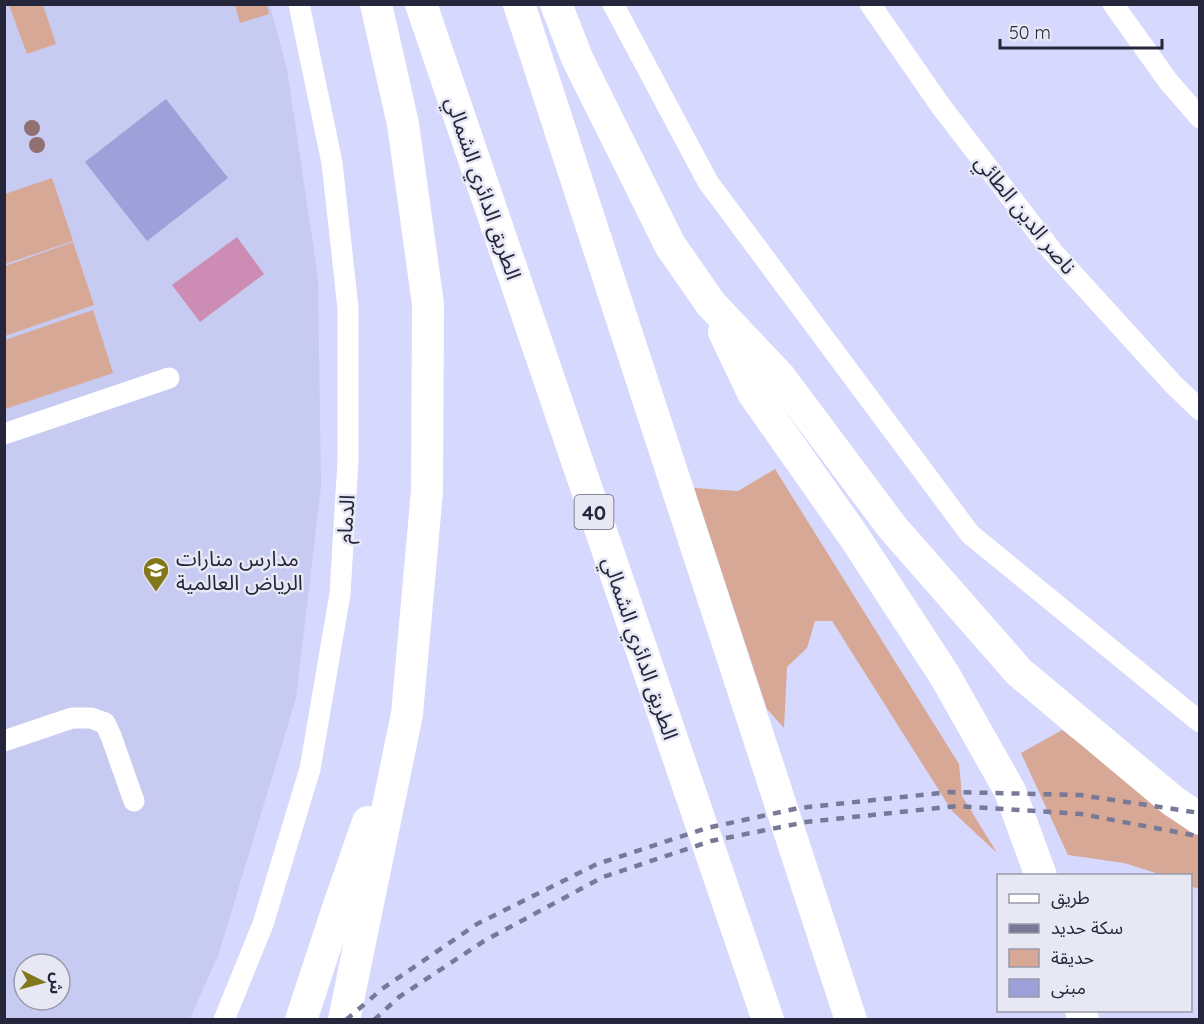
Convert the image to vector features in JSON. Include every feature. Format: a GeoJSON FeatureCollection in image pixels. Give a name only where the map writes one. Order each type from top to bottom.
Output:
{"type":"FeatureCollection","features":[{"type":"Feature","properties":{"kind":"highway"},"geometry":{"type":"LineString","coordinates":[[344,1020],[407,714],[427,491],[428,304],[403,124],[376,4]]}},
{"type":"Feature","properties":{"kind":"highway","name":"الطريق الدائري الشمالي"},"geometry":{"type":"LineString","coordinates":[[421,4],[768,1020]]}},
{"type":"Feature","properties":{"kind":"highway"},"geometry":{"type":"LineString","coordinates":[[519,4],[851,1020]]}},
{"type":"Feature","properties":{"kind":"highway"},"geometry":{"type":"LineString","coordinates":[[556,4],[577,58],[670,244],[711,304],[780,377],[892,527],[1019,672],[1173,801],[1200,819]]}},
{"type":"Feature","properties":{"kind":"highway"},"geometry":{"type":"LineString","coordinates":[[711,304],[753,393],[855,538],[945,676],[1010,791],[1040,874]]}},
{"type":"Feature","properties":{"kind":"highway"},"geometry":{"type":"LineString","coordinates":[[300,1020],[407,714]]}},
{"type":"Feature","properties":{"kind":"street","name":"الدمام"},"geometry":{"type":"LineString","coordinates":[[224,1020],[264,924],[310,769],[339,594],[348,461],[348,308],[332,163],[299,4]]}},
{"type":"Feature","properties":{"kind":"street"},"geometry":{"type":"LineString","coordinates":[[613,4],[708,182],[970,534],[1200,722]]}},
{"type":"Feature","properties":{"kind":"street","name":"ناصر الدين الطائي"},"geometry":{"type":"LineString","coordinates":[[870,4],[940,105],[1052,251],[1173,384],[1200,410]]}},
{"type":"Feature","properties":{"kind":"street"},"geometry":{"type":"LineString","coordinates":[[1113,4],[1168,81],[1200,118]]}},
{"type":"Feature","properties":{"kind":"street"},"geometry":{"type":"LineString","coordinates":[[4,434],[169,378]]}},
{"type":"Feature","properties":{"kind":"street"},"geometry":{"type":"LineString","coordinates":[[4,741],[72,718],[91,718],[105,723],[134,801]]}},
{"type":"Feature","properties":{"kind":"shaded area","name":"مدارس منارات الرياض العالمية"},"geometry":{"type":"Polygon","coordinates":[[[5,5],[270,5],[287,69],[318,278],[321,487],[296,698],[219,953],[190,1019],[5,1020],[5,5]]]}},
{"type":"Feature","properties":{"kind":"shaded area"},"geometry":{"type":"Polygon","coordinates":[[[237,237],[264,274],[200,322],[172,285],[237,237]]]}},
{"type":"Feature","properties":{"kind":"green space"},"geometry":{"type":"Polygon","coordinates":[[[9,5],[43,5],[56,44],[27,54],[9,5]]]}},
{"type":"Feature","properties":{"kind":"green space"},"geometry":{"type":"Polygon","coordinates":[[[235,5],[267,5],[269,14],[240,23],[235,5]]]}},
{"type":"Feature","properties":{"kind":"green space"},"geometry":{"type":"Polygon","coordinates":[[[52,178],[73,241],[5,264],[5,194],[52,178]]]}},
{"type":"Feature","properties":{"kind":"green space"},"geometry":{"type":"Polygon","coordinates":[[[73,242],[94,305],[5,336],[5,266],[73,242]]]}},
{"type":"Feature","properties":{"kind":"green space"},"geometry":{"type":"Polygon","coordinates":[[[93,310],[113,373],[5,409],[5,340],[93,310]]]}},
{"type":"Feature","properties":{"kind":"green space"},"geometry":{"type":"Polygon","coordinates":[[[775,469],[959,764],[962,796],[997,853],[952,811],[832,621],[815,621],[807,648],[787,667],[784,728],[767,709],[694,488],[738,491],[775,469]]]}},
{"type":"Feature","properties":{"kind":"green space"},"geometry":{"type":"Polygon","coordinates":[[[1062,730],[1199,836],[1199,889],[1192,886],[1192,874],[1159,874],[1124,863],[1068,855],[1021,753],[1062,730]]]}},
{"type":"Feature","properties":{"kind":"building"},"geometry":{"type":"Polygon","coordinates":[[[166,99],[228,178],[147,241],[85,162],[166,99]]]}},
{"type":"Feature","properties":{"kind":"railway"},"geometry":{"type":"LineString","coordinates":[[346,1020],[382,989],[477,924],[597,864],[707,828],[799,808],[950,792],[1080,795],[1200,813]]}},
{"type":"Feature","properties":{"kind":"railway"},"geometry":{"type":"LineString","coordinates":[[374,1020],[399,997],[484,941],[603,877],[711,841],[806,822],[957,806],[1081,814],[1200,837]]}},
{"type":"Feature","properties":{"kind":"place","name":"مدارس منارات الرياض العالمية"},"geometry":{"type":"Point","coordinates":[156,593]}}]}
